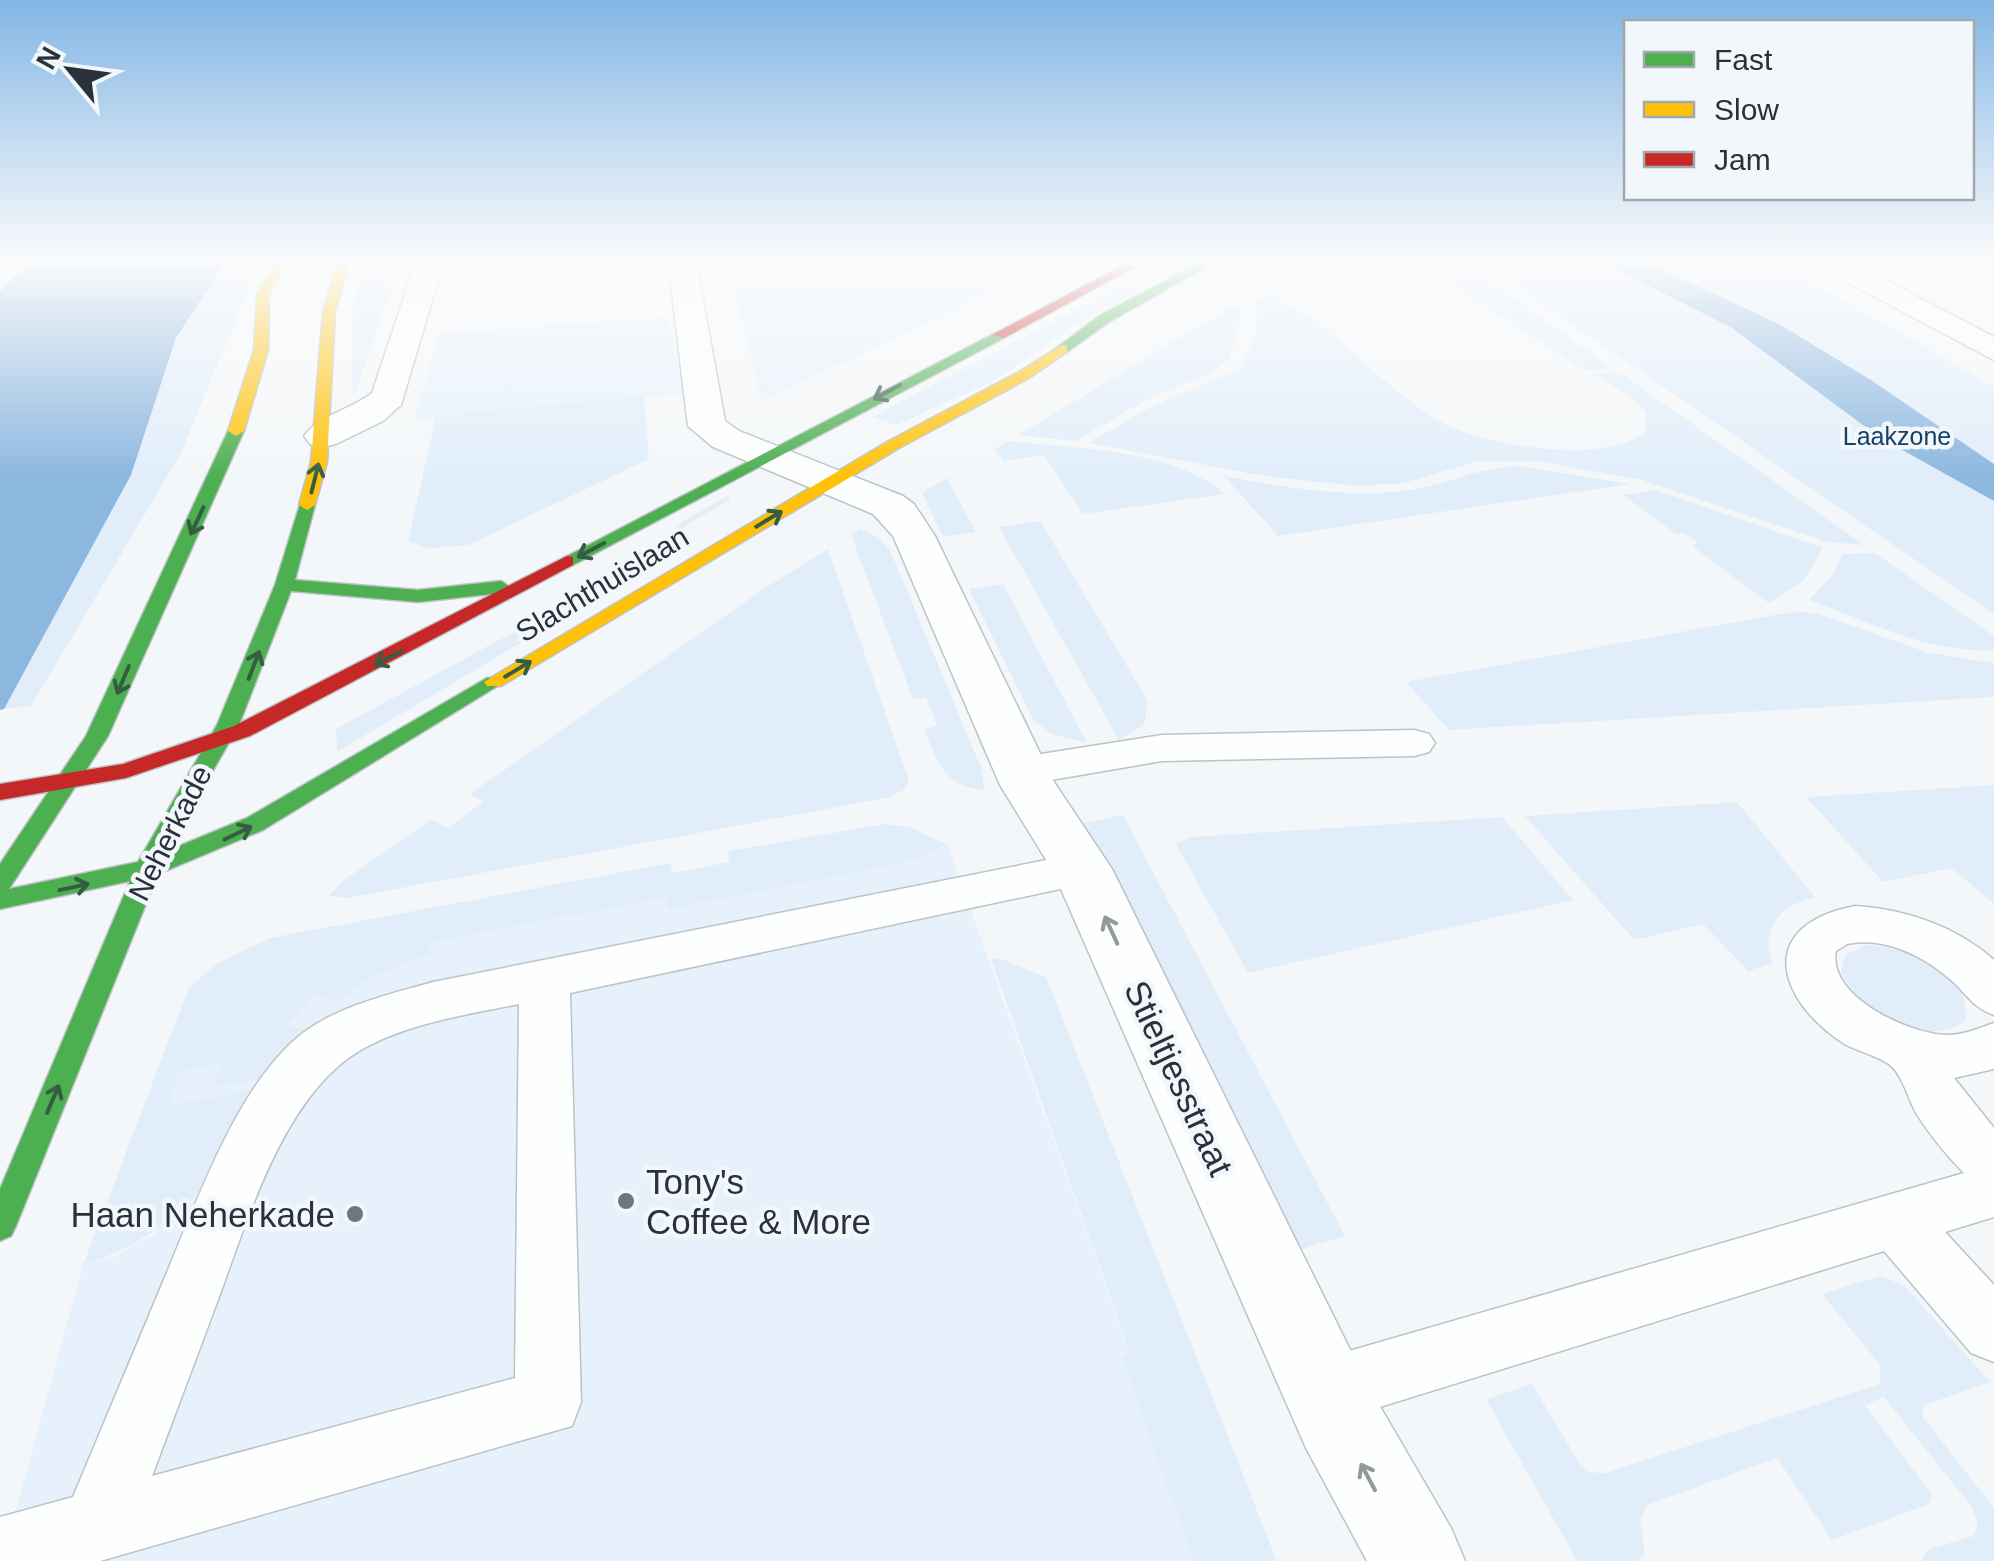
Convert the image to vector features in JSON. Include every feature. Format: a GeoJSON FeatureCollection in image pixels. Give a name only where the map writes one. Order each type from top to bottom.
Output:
{"type":"FeatureCollection","features":[{"type":"Feature","properties":{"kind":"main road"},"geometry":{"type":"LineString","coordinates":[[0,884],[108,714],[230,449],[260,350],[261,334]]}},
{"type":"Feature","properties":{"kind":"main road","name":"Neherkade"},"geometry":{"type":"LineString","coordinates":[[0,1226],[147,869],[242,696],[284,585],[312,491],[323,436],[327,334]]}},
{"type":"Feature","properties":{"kind":"main road","name":"Slachthuislaan"},"geometry":{"type":"LineString","coordinates":[[0,792],[146,766],[218,741],[301,703],[1002,334]]}},
{"type":"Feature","properties":{"kind":"main road","name":"Slachthuislaan"},"geometry":{"type":"LineString","coordinates":[[0,900],[147,869],[212,844],[278,812],[832,481],[1024,375],[1082,334]]}},
{"type":"Feature","properties":{"kind":"main road"},"geometry":{"type":"LineString","coordinates":[[284,585],[418,596],[528,584]]}},
{"type":"Feature","properties":{"kind":"street"},"geometry":{"type":"LineString","coordinates":[[323,436],[386,401],[407,334]]}},
{"type":"Feature","properties":{"kind":"street","name":"Stieltjesstraat"},"geometry":{"type":"LineString","coordinates":[[692,334],[704,421],[718,436],[888,504],[908,526],[1022,771],[1082,868],[1325,1391],[1380,1498],[1418,1561]]}},
{"type":"Feature","properties":{"kind":"lane"},"geometry":{"type":"LineString","coordinates":[[1022,771],[1162,748],[1414,743]]}},
{"type":"Feature","properties":{"kind":"lane"},"geometry":{"type":"LineString","coordinates":[[97,1526],[237,1174],[295,1074],[324,1047],[381,1017],[544,979],[1082,868]]}},
{"type":"Feature","properties":{"kind":"lane"},"geometry":{"type":"LineString","coordinates":[[1994,996],[1965,964],[1933,944],[1897,930],[1861,924],[1833,929],[1815,942],[1810,962],[1818,987],[1840,1013],[1874,1036],[1913,1052],[1951,1058],[1983,1054],[1994,1044]]}},
{"type":"Feature","properties":{"kind":"lane"},"geometry":{"type":"LineString","coordinates":[[0,1553],[548,1402],[544,979]]}},
{"type":"Feature","properties":{"kind":"lane"},"geometry":{"type":"LineString","coordinates":[[1913,1052],[1930,1094],[1946,1118],[1994,1166]]}},
{"type":"Feature","properties":{"kind":"lane"},"geometry":{"type":"LineString","coordinates":[[1325,1391],[1994,1192]]}},
{"type":"Feature","properties":{"kind":"lane"},"geometry":{"type":"LineString","coordinates":[[1895,1220],[1994,1331]]}},
{"type":"Feature","properties":{"kind":"shaded area"},"geometry":{"type":"Polygon","coordinates":[[[439,334],[672,334],[685,393],[414,421],[439,334]]]}},
{"type":"Feature","properties":{"kind":"shaded area"},"geometry":{"type":"Polygon","coordinates":[[[745,334],[903,334],[762,401],[745,334]]]}},
{"type":"Feature","properties":{"kind":"shaded area"},"geometry":{"type":"Polygon","coordinates":[[[947,844],[1130,1353],[1122,1357],[1193,1561],[2,1561],[83,1265],[115,1256],[156,1233],[270,1086],[169,1105],[179,1070],[221,1062],[215,1087],[308,1032],[285,1026],[314,994],[338,1000],[373,976],[429,955],[431,942],[668,896],[669,909],[886,867],[919,858],[947,844]]]}},
{"type":"Feature","properties":{"kind":"green space"},"geometry":{"type":"Polygon","coordinates":[[[179,334],[230,334],[180,455],[31,706],[4,709],[131,475],[179,334]]]}},
{"type":"Feature","properties":{"kind":"green space"},"geometry":{"type":"Polygon","coordinates":[[[353,334],[376,334],[356,391],[352,393],[353,334]]]}},
{"type":"Feature","properties":{"kind":"green space"},"geometry":{"type":"Polygon","coordinates":[[[1030,334],[1062,334],[997,379],[896,425],[872,417],[1030,334]]]}},
{"type":"Feature","properties":{"kind":"green space"},"geometry":{"type":"Polygon","coordinates":[[[1187,334],[1236,334],[1230,359],[1213,372],[1142,402],[1076,441],[1018,435],[1187,334]]]}},
{"type":"Feature","properties":{"kind":"green space"},"geometry":{"type":"Polygon","coordinates":[[[1255,334],[1330,334],[1420,408],[1456,429],[1512,444],[1575,450],[1628,442],[1645,431],[1646,412],[1629,395],[1592,374],[1619,372],[1864,545],[1828,542],[1642,480],[1537,461],[1479,461],[1404,483],[1358,486],[1264,476],[1089,443],[1147,409],[1241,368],[1255,334]]]}},
{"type":"Feature","properties":{"kind":"green space"},"geometry":{"type":"Polygon","coordinates":[[[1528,334],[1564,334],[1612,368],[1585,370],[1528,334]]]}},
{"type":"Feature","properties":{"kind":"green space","name":"Laakzone"},"geometry":{"type":"Polygon","coordinates":[[[1586,334],[1901,334],[1994,387],[1994,614],[1586,334]]]}},
{"type":"Feature","properties":{"kind":"green space"},"geometry":{"type":"Polygon","coordinates":[[[644,396],[649,459],[468,545],[429,548],[408,542],[436,416],[644,396]]]}},
{"type":"Feature","properties":{"kind":"green space"},"geometry":{"type":"Polygon","coordinates":[[[1007,441],[1151,459],[1204,479],[1225,494],[1083,514],[1044,455],[1003,461],[995,449],[1007,441]]]}},
{"type":"Feature","properties":{"kind":"green space"},"geometry":{"type":"Polygon","coordinates":[[[1517,466],[1630,484],[1278,536],[1224,476],[1313,490],[1381,493],[1418,489],[1517,466]]]}},
{"type":"Feature","properties":{"kind":"green space"},"geometry":{"type":"Polygon","coordinates":[[[947,478],[976,532],[943,537],[922,493],[947,478]]]}},
{"type":"Feature","properties":{"kind":"green space"},"geometry":{"type":"Polygon","coordinates":[[[1656,490],[1823,548],[1803,581],[1769,603],[1692,546],[1698,543],[1684,533],[1676,534],[1623,495],[1656,490]]]}},
{"type":"Feature","properties":{"kind":"green space"},"geometry":{"type":"Polygon","coordinates":[[[727,496],[731,499],[688,524],[632,577],[337,752],[336,729],[633,567],[681,523],[727,496]]]}},
{"type":"Feature","properties":{"kind":"green space"},"geometry":{"type":"Polygon","coordinates":[[[1040,521],[1148,701],[1144,725],[1119,740],[999,527],[1040,521]]]}},
{"type":"Feature","properties":{"kind":"green space"},"geometry":{"type":"Polygon","coordinates":[[[860,529],[878,537],[890,550],[982,770],[984,790],[951,778],[933,752],[924,729],[937,726],[926,697],[913,699],[851,535],[860,529]]]}},
{"type":"Feature","properties":{"kind":"green space"},"geometry":{"type":"Polygon","coordinates":[[[828,549],[909,781],[904,790],[886,798],[347,898],[329,896],[344,880],[432,819],[448,828],[483,802],[470,794],[765,588],[828,549]]]}},
{"type":"Feature","properties":{"kind":"green space"},"geometry":{"type":"Polygon","coordinates":[[[1875,553],[1994,636],[1994,650],[1946,647],[1923,641],[1809,600],[1834,574],[1842,554],[1875,553]]]}},
{"type":"Feature","properties":{"kind":"green space"},"geometry":{"type":"Polygon","coordinates":[[[1003,584],[1087,743],[1051,734],[1033,720],[969,589],[1003,584]]]}},
{"type":"Feature","properties":{"kind":"green space"},"geometry":{"type":"Polygon","coordinates":[[[1797,611],[1819,614],[1926,652],[1994,663],[1994,697],[1449,730],[1406,682],[1797,611]]]}},
{"type":"Feature","properties":{"kind":"green space"},"geometry":{"type":"Polygon","coordinates":[[[1994,785],[1994,904],[1952,868],[1883,882],[1806,797],[1994,785]]]}},
{"type":"Feature","properties":{"kind":"green space"},"geometry":{"type":"Polygon","coordinates":[[[1737,802],[1815,897],[1783,912],[1771,928],[1772,964],[1748,971],[1703,924],[1634,940],[1525,816],[1737,802]]]}},
{"type":"Feature","properties":{"kind":"green space"},"geometry":{"type":"Polygon","coordinates":[[[1123,815],[1345,1236],[1291,1252],[1083,823],[1123,815]]]}},
{"type":"Feature","properties":{"kind":"green space"},"geometry":{"type":"Polygon","coordinates":[[[1502,817],[1573,900],[1248,973],[1176,844],[1191,837],[1502,817]]]}},
{"type":"Feature","properties":{"kind":"green space"},"geometry":{"type":"Polygon","coordinates":[[[885,824],[909,827],[947,844],[919,858],[886,867],[668,909],[667,897],[432,942],[429,955],[373,976],[338,1001],[314,995],[286,1025],[309,1032],[279,1075],[214,1087],[221,1063],[179,1071],[169,1105],[272,1086],[215,1171],[173,1216],[119,1251],[83,1265],[189,987],[217,964],[270,938],[670,863],[672,873],[729,862],[728,851],[885,824]]]}},
{"type":"Feature","properties":{"kind":"green space"},"geometry":{"type":"Polygon","coordinates":[[[1865,945],[1900,951],[1935,964],[1959,988],[1965,1003],[1965,1022],[1928,1032],[1911,1030],[1878,1015],[1851,989],[1841,973],[1845,955],[1865,945]]]}},
{"type":"Feature","properties":{"kind":"green space"},"geometry":{"type":"Polygon","coordinates":[[[999,958],[1046,977],[1277,1561],[1193,1561],[1122,1357],[1130,1352],[991,959],[999,958]]]}},
{"type":"Feature","properties":{"kind":"green space"},"geometry":{"type":"Polygon","coordinates":[[[1880,1276],[1904,1285],[1990,1382],[1925,1405],[1922,1416],[1994,1508],[1994,1561],[1922,1561],[1927,1550],[1973,1536],[1978,1526],[1972,1507],[1884,1397],[1865,1405],[1932,1495],[1929,1504],[1832,1540],[1777,1458],[1647,1505],[1640,1520],[1645,1553],[1637,1561],[1577,1561],[1486,1399],[1532,1384],[1580,1464],[1588,1472],[1605,1473],[1880,1384],[1880,1365],[1822,1294],[1880,1276]]]}},
{"type":"Feature","properties":{"kind":"water"},"geometry":{"type":"Polygon","coordinates":[[[0,334],[179,334],[131,475],[4,709],[0,710],[0,334]]]}},
{"type":"Feature","properties":{"kind":"water"},"geometry":{"type":"Polygon","coordinates":[[[1740,334],[1795,334],[1871,380],[1994,464],[1994,501],[1879,437],[1740,334]]]}},
{"type":"Feature","properties":{"kind":"traffic: fast"},"geometry":{"type":"LineString","coordinates":[[1062,349],[1083,334]]}},
{"type":"Feature","properties":{"kind":"traffic: fast"},"geometry":{"type":"LineString","coordinates":[[567,561],[999,335]]}},
{"type":"Feature","properties":{"kind":"traffic: fast"},"geometry":{"type":"LineString","coordinates":[[0,883],[97,736],[236,431]]}},
{"type":"Feature","properties":{"kind":"traffic: fast"},"geometry":{"type":"LineString","coordinates":[[0,1226],[157,846],[228,725],[284,585],[307,505]]}},
{"type":"Feature","properties":{"kind":"traffic: fast"},"geometry":{"type":"LineString","coordinates":[[284,585],[418,596],[501,587]]}},
{"type":"Feature","properties":{"kind":"traffic: fast"},"geometry":{"type":"LineString","coordinates":[[0,900],[147,869],[255,824],[494,682]]}},
{"type":"Feature","properties":{"kind":"traffic: slow"},"geometry":{"type":"LineString","coordinates":[[236,431],[261,350],[262,334]]}},
{"type":"Feature","properties":{"kind":"traffic: slow"},"geometry":{"type":"LineString","coordinates":[[307,505],[319,462],[328,334]]}},
{"type":"Feature","properties":{"kind":"traffic: slow"},"geometry":{"type":"LineString","coordinates":[[494,682],[893,445],[1024,375],[1062,349]]}},
{"type":"Feature","properties":{"kind":"traffic: jam"},"geometry":{"type":"LineString","coordinates":[[0,792],[126,771],[242,731],[567,561]]}},
{"type":"Feature","properties":{"kind":"place","name":"Tony's Coffee & More"},"geometry":{"type":"Point","coordinates":[626,1201]}},
{"type":"Feature","properties":{"kind":"place","name":"Haan Neherkade"},"geometry":{"type":"Point","coordinates":[355,1214]}}]}
